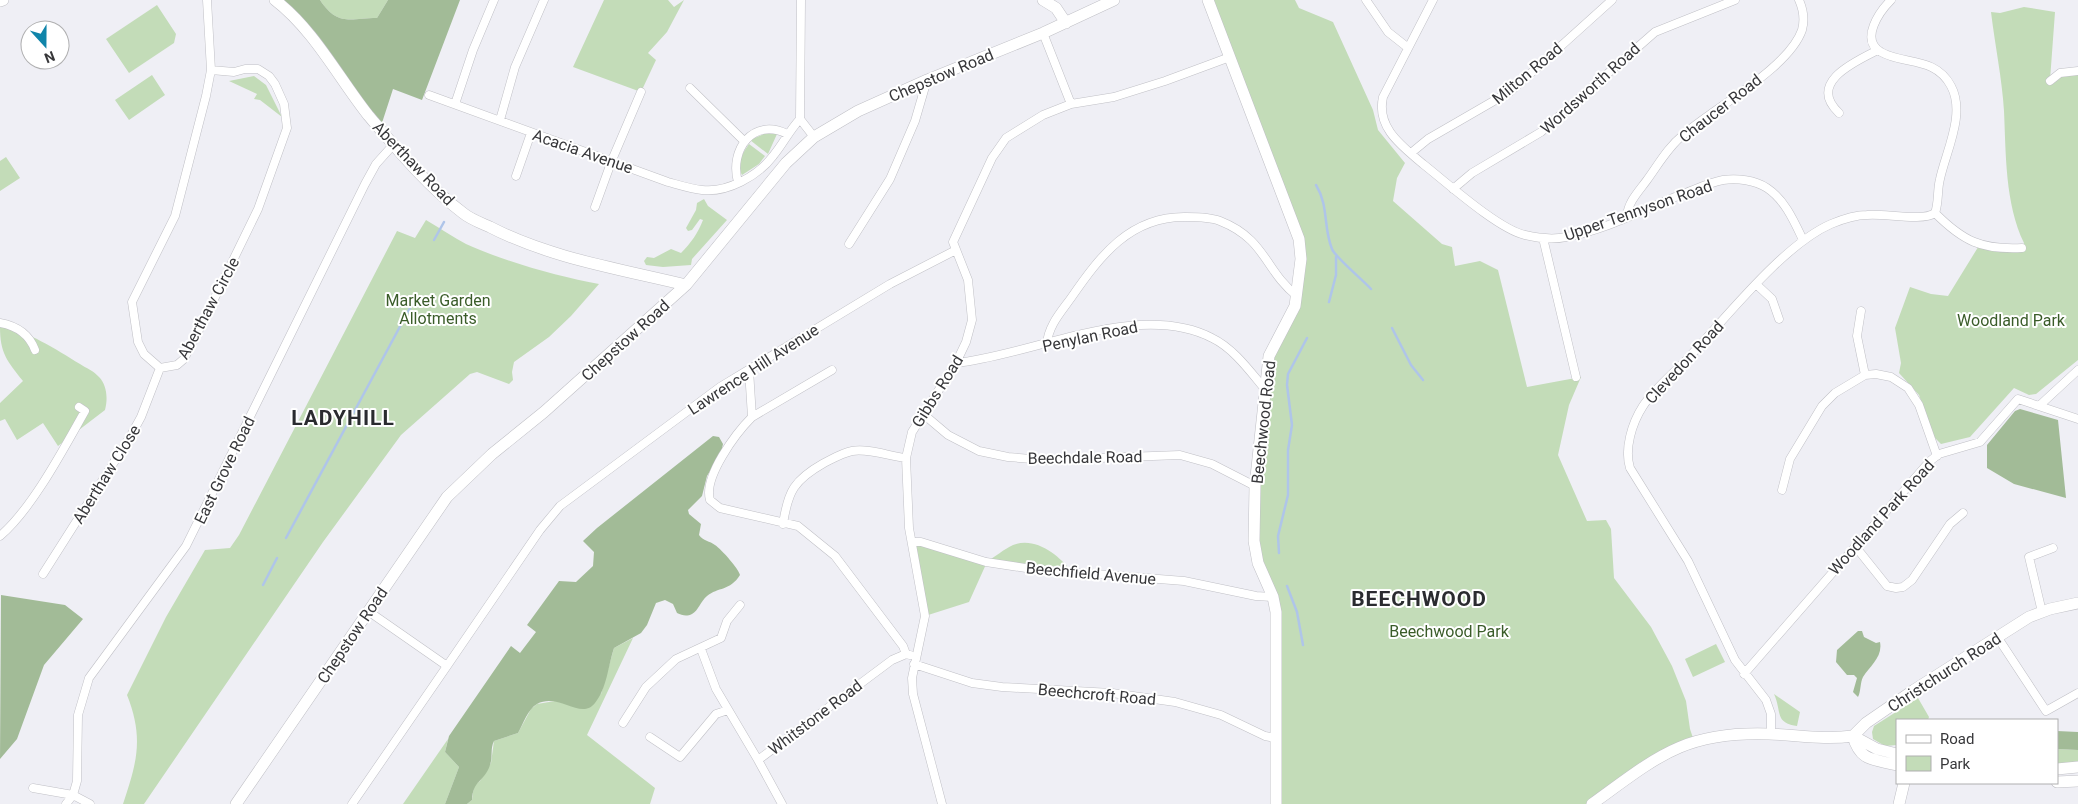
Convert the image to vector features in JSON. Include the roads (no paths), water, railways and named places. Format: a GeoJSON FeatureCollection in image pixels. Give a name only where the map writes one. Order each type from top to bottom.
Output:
{"type":"FeatureCollection","features":[{"type":"Feature","properties":{"kind":"street","name":"Aberthaw Circle"},"geometry":{"type":"LineString","coordinates":[[207,0],[211,70],[175,216],[132,302],[138,342],[144,354],[160,368],[177,365],[184,359],[258,209],[287,128],[284,104],[275,84],[269,76],[258,69],[245,69],[234,72],[211,70]]}},
{"type":"Feature","properties":{"kind":"street","name":"Aberthaw Road"},"geometry":{"type":"LineString","coordinates":[[275,0],[306,32],[356,100],[416,170],[464,214],[509,237],[545,250],[686,285]]}},
{"type":"Feature","properties":{"kind":"street"},"geometry":{"type":"LineString","coordinates":[[455,104],[473,50],[494,0]]}},
{"type":"Feature","properties":{"kind":"street"},"geometry":{"type":"LineString","coordinates":[[500,120],[514,67],[544,0]]}},
{"type":"Feature","properties":{"kind":"street"},"geometry":{"type":"LineString","coordinates":[[801,0],[800,119],[814,137]]}},
{"type":"Feature","properties":{"kind":"street"},"geometry":{"type":"LineString","coordinates":[[1043,0],[1056,8],[1066,23]]}},
{"type":"Feature","properties":{"kind":"street","name":"Chepstow Road"},"geometry":{"type":"LineString","coordinates":[[236,804],[447,497],[492,454],[544,412],[686,285],[786,163],[814,137],[858,111],[927,80],[1043,33],[1114,0]]}},
{"type":"Feature","properties":{"kind":"street","name":"Beechwood Road"},"geometry":{"type":"LineString","coordinates":[[1208,0],[1299,239],[1301,259],[1297,296],[1291,317],[1268,356],[1255,486],[1254,541],[1258,563],[1273,597],[1276,612],[1276,804]]}},
{"type":"Feature","properties":{"kind":"street"},"geometry":{"type":"LineString","coordinates":[[1366,0],[1388,32],[1407,48]]}},
{"type":"Feature","properties":{"kind":"street","name":"Upper Tennyson Road"},"geometry":{"type":"LineString","coordinates":[[1433,0],[1384,96],[1382,108],[1388,131],[1453,189],[1508,229],[1524,235],[1544,238],[1571,236],[1715,182],[1745,180],[1761,185],[1780,199],[1803,240]]}},
{"type":"Feature","properties":{"kind":"street","name":"Milton Road"},"geometry":{"type":"LineString","coordinates":[[1411,153],[1428,139],[1506,94],[1612,0]]}},
{"type":"Feature","properties":{"kind":"street","name":"Wordsworth Road"},"geometry":{"type":"LineString","coordinates":[[1453,189],[1465,178],[1541,132],[1655,32],[1735,0]]}},
{"type":"Feature","properties":{"kind":"street","name":"Chaucer Road"},"geometry":{"type":"LineString","coordinates":[[1627,216],[1633,199],[1678,139],[1762,76],[1791,48],[1799,36],[1803,24],[1803,13],[1799,0]]}},
{"type":"Feature","properties":{"kind":"street"},"geometry":{"type":"LineString","coordinates":[[1891,0],[1878,15],[1873,25],[1872,38],[1878,50],[1921,63],[1936,70],[1948,82],[1954,94],[1956,116],[1940,180],[1935,213],[1954,232],[1966,239],[1996,247],[2022,248]]}},
{"type":"Feature","properties":{"kind":"street"},"geometry":{"type":"LineString","coordinates":[[1043,33],[1071,104]]}},
{"type":"Feature","properties":{"kind":"street"},"geometry":{"type":"LineString","coordinates":[[1839,113],[1829,100],[1830,84],[1844,69],[1878,50]]}},
{"type":"Feature","properties":{"kind":"street"},"geometry":{"type":"LineString","coordinates":[[956,250],[955,235],[970,209],[992,158],[1006,138],[1043,115],[1071,104],[1114,97],[1230,57]]}},
{"type":"Feature","properties":{"kind":"street"},"geometry":{"type":"LineString","coordinates":[[2050,80],[2060,74],[2078,71]]}},
{"type":"Feature","properties":{"kind":"street"},"geometry":{"type":"LineString","coordinates":[[849,244],[890,179],[915,121],[927,80]]}},
{"type":"Feature","properties":{"kind":"street"},"geometry":{"type":"LineString","coordinates":[[690,88],[744,140]]}},
{"type":"Feature","properties":{"kind":"street"},"geometry":{"type":"LineString","coordinates":[[595,207],[612,160],[641,92]]}},
{"type":"Feature","properties":{"kind":"street","name":"Acacia Avenue"},"geometry":{"type":"LineString","coordinates":[[429,95],[531,133],[612,160],[668,182],[698,189],[719,188],[738,182],[759,171],[800,119]]}},
{"type":"Feature","properties":{"kind":"street"},"geometry":{"type":"LineString","coordinates":[[738,182],[735,163],[744,140],[769,130],[787,134]]}},
{"type":"Feature","properties":{"kind":"street"},"geometry":{"type":"LineString","coordinates":[[516,176],[531,133]]}},
{"type":"Feature","properties":{"kind":"street","name":"East Grove Road"},"geometry":{"type":"LineString","coordinates":[[73,795],[78,766],[76,732],[78,714],[90,678],[186,546],[365,184],[376,164],[394,144]]}},
{"type":"Feature","properties":{"kind":"street","name":"Clevedon Road"},"geometry":{"type":"LineString","coordinates":[[1771,734],[1771,714],[1768,705],[1744,674],[1728,647],[1688,561],[1632,472],[1628,451],[1635,424],[1645,403],[1757,284],[1803,240],[1823,228],[1850,217],[1868,214],[1925,217],[1935,213]]}},
{"type":"Feature","properties":{"kind":"street"},"geometry":{"type":"LineString","coordinates":[[1047,344],[1052,325],[1103,255],[1126,233],[1143,224],[1159,219],[1198,218],[1218,220],[1234,228],[1259,246],[1286,287],[1297,296]]}},
{"type":"Feature","properties":{"kind":"street"},"geometry":{"type":"LineString","coordinates":[[1544,238],[1576,376]]}},
{"type":"Feature","properties":{"kind":"street","name":"Gibbs Road"},"geometry":{"type":"LineString","coordinates":[[942,804],[913,694],[915,661],[925,616],[908,519],[906,458],[912,432],[922,413],[956,363],[966,342],[972,320],[968,280],[956,250]]}},
{"type":"Feature","properties":{"kind":"street","name":"Lawrence Hill Avenue"},"geometry":{"type":"LineString","coordinates":[[352,804],[540,530],[560,506],[720,387],[890,284],[956,250]]}},
{"type":"Feature","properties":{"kind":"street"},"geometry":{"type":"LineString","coordinates":[[1757,284],[1772,299],[1779,318]]}},
{"type":"Feature","properties":{"kind":"street"},"geometry":{"type":"LineString","coordinates":[[1861,311],[1857,336],[1865,375]]}},
{"type":"Feature","properties":{"kind":"street"},"geometry":{"type":"LineString","coordinates":[[0,323],[12,326],[24,333],[31,341],[34,350]]}},
{"type":"Feature","properties":{"kind":"street","name":"Penylan Road"},"geometry":{"type":"LineString","coordinates":[[956,363],[984,360],[1116,328],[1142,324],[1176,325],[1213,338],[1244,365],[1264,388]]}},
{"type":"Feature","properties":{"kind":"street","name":"Aberthaw Close"},"geometry":{"type":"LineString","coordinates":[[43,574],[130,437],[141,417],[160,368]]}},
{"type":"Feature","properties":{"kind":"street"},"geometry":{"type":"LineString","coordinates":[[749,370],[752,417]]}},
{"type":"Feature","properties":{"kind":"street"},"geometry":{"type":"LineString","coordinates":[[832,370],[752,417],[727,449],[712,477],[708,490],[712,503],[720,508],[798,526],[835,556],[885,622],[906,654],[915,661]]}},
{"type":"Feature","properties":{"kind":"street"},"geometry":{"type":"LineString","coordinates":[[2078,370],[2039,406],[2078,419]]}},
{"type":"Feature","properties":{"kind":"street"},"geometry":{"type":"LineString","coordinates":[[1782,490],[1790,459],[1822,406],[1835,393],[1865,375],[1876,374],[1891,377],[1908,388],[1919,405],[1937,456]]}},
{"type":"Feature","properties":{"kind":"street","name":"Woodland Park Road"},"geometry":{"type":"LineString","coordinates":[[1744,674],[1927,464],[1937,456],[1980,442],[2016,400],[2039,406]]}},
{"type":"Feature","properties":{"kind":"street"},"geometry":{"type":"LineString","coordinates":[[0,536],[26,506],[71,437],[86,411],[79,407]]}},
{"type":"Feature","properties":{"kind":"street","name":"Beechdale Road"},"geometry":{"type":"LineString","coordinates":[[922,413],[948,435],[979,451],[1008,457],[1044,460],[1180,455],[1212,464],[1255,486]]}},
{"type":"Feature","properties":{"kind":"street"},"geometry":{"type":"LineString","coordinates":[[783,524],[787,503],[797,481],[833,458],[852,451],[906,458]]}},
{"type":"Feature","properties":{"kind":"street"},"geometry":{"type":"LineString","coordinates":[[1855,546],[1886,586],[1903,587],[1912,580],[1950,524],[1964,513]]}},
{"type":"Feature","properties":{"kind":"street","name":"Beechfield Avenue"},"geometry":{"type":"LineString","coordinates":[[912,542],[921,542],[986,562],[1023,568],[1184,581],[1256,596],[1273,597]]}},
{"type":"Feature","properties":{"kind":"street"},"geometry":{"type":"LineString","coordinates":[[2042,612],[2030,557],[2053,548]]}},
{"type":"Feature","properties":{"kind":"street"},"geometry":{"type":"LineString","coordinates":[[623,724],[646,687],[676,659],[701,649],[721,638],[727,621],[740,605]]}},
{"type":"Feature","properties":{"kind":"street","name":"Christchurch Road"},"geometry":{"type":"LineString","coordinates":[[1853,736],[1870,720],[2025,620],[2042,612],[2076,605]]}},
{"type":"Feature","properties":{"kind":"street"},"geometry":{"type":"LineString","coordinates":[[368,611],[447,666]]}},
{"type":"Feature","properties":{"kind":"street"},"geometry":{"type":"LineString","coordinates":[[1998,638],[2046,711],[2078,693]]}},
{"type":"Feature","properties":{"kind":"street"},"geometry":{"type":"LineString","coordinates":[[701,649],[716,689],[758,760]]}},
{"type":"Feature","properties":{"kind":"street","name":"Whitstone Road"},"geometry":{"type":"LineString","coordinates":[[782,804],[758,760],[892,660],[906,654]]}},
{"type":"Feature","properties":{"kind":"street","name":"Beechcroft Road"},"geometry":{"type":"LineString","coordinates":[[915,661],[972,683],[1002,687],[1112,693],[1175,702],[1221,715],[1265,736],[1275,738]]}},
{"type":"Feature","properties":{"kind":"street"},"geometry":{"type":"LineString","coordinates":[[650,737],[680,758],[716,714],[728,710]]}},
{"type":"Feature","properties":{"kind":"street"},"geometry":{"type":"LineString","coordinates":[[1598,802],[1660,756],[1679,746],[1708,738],[1771,734],[1824,739],[1853,736],[1873,747],[1896,754]]}},
{"type":"Feature","properties":{"kind":"street"},"geometry":{"type":"LineString","coordinates":[[1853,736],[1856,749],[1863,756],[1896,765]]}},
{"type":"Feature","properties":{"kind":"street"},"geometry":{"type":"LineString","coordinates":[[2058,769],[2078,767]]}},
{"type":"Feature","properties":{"kind":"street"},"geometry":{"type":"LineString","coordinates":[[2058,782],[2078,781]]}},
{"type":"Feature","properties":{"kind":"street"},"geometry":{"type":"LineString","coordinates":[[1899,804],[1904,784]]}},
{"type":"Feature","properties":{"kind":"street"},"geometry":{"type":"LineString","coordinates":[[33,788],[73,795],[90,804]]}},
{"type":"Feature","properties":{"kind":"street"},"geometry":{"type":"LineString","coordinates":[[66,804],[73,795]]}},
{"type":"Feature","properties":{"kind":"waterway"},"geometry":{"type":"LineString","coordinates":[[1316,185],[1323,201],[1329,241],[1334,253],[1371,289]]}},
{"type":"Feature","properties":{"kind":"waterway"},"geometry":{"type":"LineString","coordinates":[[434,240],[444,222]]}},
{"type":"Feature","properties":{"kind":"waterway"},"geometry":{"type":"LineString","coordinates":[[1329,302],[1336,275],[1336,257]]}},
{"type":"Feature","properties":{"kind":"waterway"},"geometry":{"type":"LineString","coordinates":[[286,538],[410,308]]}},
{"type":"Feature","properties":{"kind":"waterway"},"geometry":{"type":"LineString","coordinates":[[1392,328],[1411,365],[1423,380]]}},
{"type":"Feature","properties":{"kind":"waterway"},"geometry":{"type":"LineString","coordinates":[[1279,553],[1278,536],[1288,495],[1288,450],[1292,425],[1287,385],[1288,374],[1307,338]]}},
{"type":"Feature","properties":{"kind":"waterway"},"geometry":{"type":"LineString","coordinates":[[263,585],[277,558]]}},
{"type":"Feature","properties":{"kind":"waterway"},"geometry":{"type":"LineString","coordinates":[[1287,586],[1297,612],[1303,645]]}},
{"type":"Feature","properties":{"kind":"district","name":"LADYHILL"},"geometry":{"type":"Point","coordinates":[343,418]}},
{"type":"Feature","properties":{"kind":"district","name":"BEECHWOOD"},"geometry":{"type":"Point","coordinates":[1419,599]}},
{"type":"Feature","properties":{"kind":"park label","name":"Market Garden Allotments"},"geometry":{"type":"Point","coordinates":[438,309]}},
{"type":"Feature","properties":{"kind":"park label","name":"Woodland Park"},"geometry":{"type":"Point","coordinates":[2011,320]}},
{"type":"Feature","properties":{"kind":"park label","name":"Beechwood Park"},"geometry":{"type":"Point","coordinates":[1449,631]}}]}
